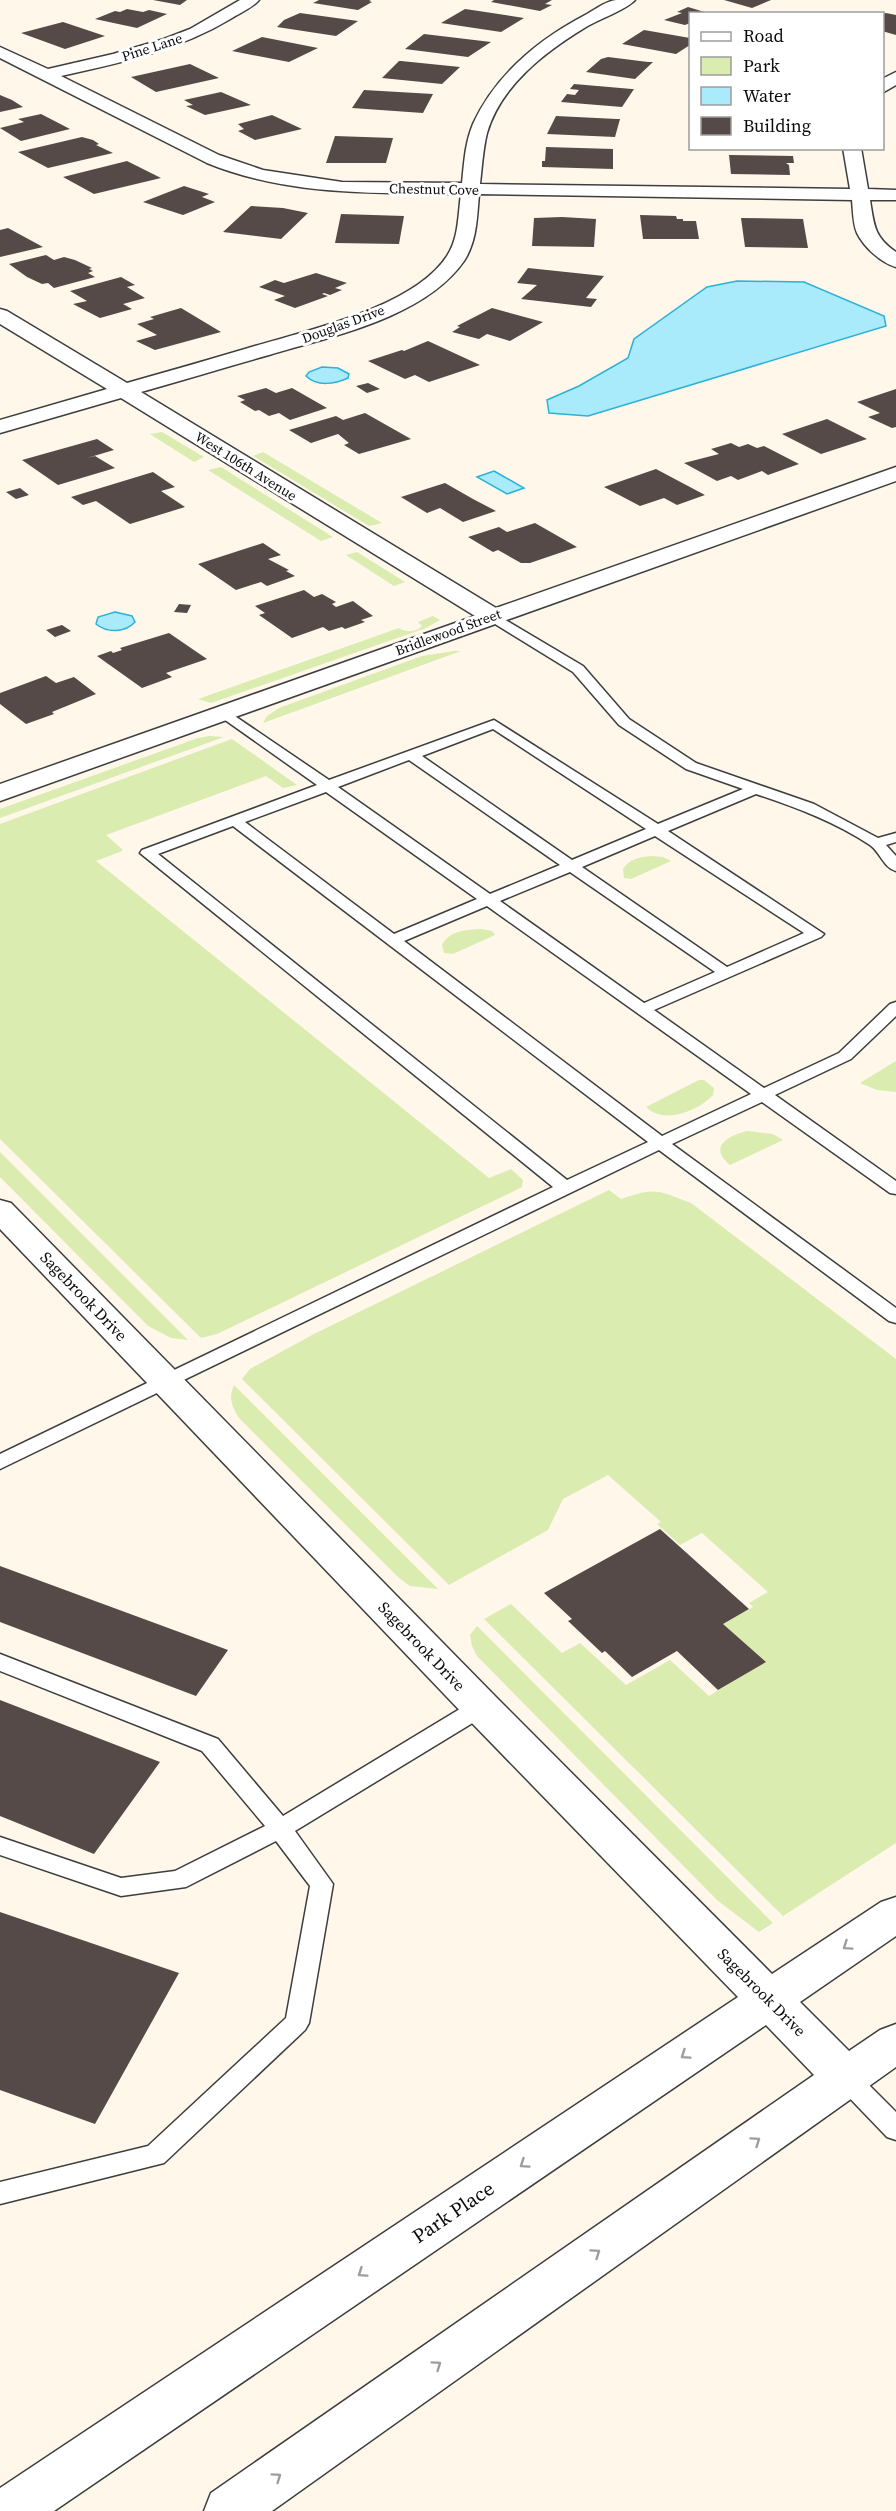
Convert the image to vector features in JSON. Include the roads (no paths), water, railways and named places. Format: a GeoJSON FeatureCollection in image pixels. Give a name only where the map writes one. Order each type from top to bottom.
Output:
{"type":"FeatureCollection","features":[{"type":"Feature","properties":{"kind":"street","name":"Pine Lane"},"geometry":{"type":"LineString","coordinates":[[45,75],[118,58],[171,42],[209,25],[251,0]]}},
{"type":"Feature","properties":{"kind":"street","name":"Douglas Drive"},"geometry":{"type":"LineString","coordinates":[[0,427],[346,326],[406,298],[441,275],[463,243],[476,141],[488,111],[509,80],[553,42],[593,17],[627,0]]}},
{"type":"Feature","properties":{"kind":"street","name":"Chestnut Cove"},"geometry":{"type":"LineString","coordinates":[[0,52],[213,159],[256,174],[342,187],[896,195]]}},
{"type":"Feature","properties":{"kind":"street"},"geometry":{"type":"LineString","coordinates":[[852,150],[866,232],[879,249],[896,261]]}},
{"type":"Feature","properties":{"kind":"street","name":"West 106th Avenue"},"geometry":{"type":"LineString","coordinates":[[0,315],[492,616]]}},
{"type":"Feature","properties":{"kind":"street","name":"Bridlewood Street"},"geometry":{"type":"LineString","coordinates":[[0,793],[896,474]]}},
{"type":"Feature","properties":{"kind":"street","name":"Sagebrook Drive"},"geometry":{"type":"LineString","coordinates":[[5,1223],[168,1382],[481,1707],[846,2078]]}},
{"type":"Feature","properties":{"kind":"street","name":"Park Place"},"geometry":{"type":"LineString","coordinates":[[10,2511],[896,1914]]}},
{"type":"Feature","properties":{"kind":"street"},"geometry":{"type":"LineString","coordinates":[[229,2511],[896,2043]]}},
{"type":"Feature","properties":{"kind":"lane"},"geometry":{"type":"LineString","coordinates":[[492,616],[579,669],[624,722],[691,766],[809,807],[877,843],[896,866]]}},
{"type":"Feature","properties":{"kind":"lane"},"geometry":{"type":"LineString","coordinates":[[223,712],[640,1010],[896,1189]]}},
{"type":"Feature","properties":{"kind":"lane"},"geometry":{"type":"LineString","coordinates":[[565,1188],[147,853],[494,724],[816,934],[640,1010]]}},
{"type":"Feature","properties":{"kind":"lane"},"geometry":{"type":"LineString","coordinates":[[411,755],[726,973]]}},
{"type":"Feature","properties":{"kind":"lane"},"geometry":{"type":"LineString","coordinates":[[393,940],[755,789]]}},
{"type":"Feature","properties":{"kind":"lane"},"geometry":{"type":"LineString","coordinates":[[235,820],[660,1143],[896,1317]]}},
{"type":"Feature","properties":{"kind":"lane"},"geometry":{"type":"LineString","coordinates":[[877,843],[896,837]]}},
{"type":"Feature","properties":{"kind":"lane"},"geometry":{"type":"LineString","coordinates":[[0,1462],[565,1188],[845,1056],[896,1007]]}},
{"type":"Feature","properties":{"kind":"lane"},"geometry":{"type":"LineString","coordinates":[[0,1662],[210,1745],[280,1829],[322,1884],[297,2023],[155,2155],[0,2193]]}},
{"type":"Feature","properties":{"kind":"lane"},"geometry":{"type":"LineString","coordinates":[[0,1846],[121,1887],[178,1880],[280,1829],[481,1707]]}},
{"type":"Feature","properties":{"kind":"lane"},"geometry":{"type":"LineString","coordinates":[[846,2078],[896,2128]]}},
{"type":"Feature","properties":{"kind":"water"},"geometry":{"type":"Polygon","coordinates":[[[737,281],[804,282],[884,316],[886,326],[588,416],[549,413],[547,400],[579,386],[628,358],[634,339],[707,287],[737,281]]]}},
{"type":"Feature","properties":{"kind":"water"},"geometry":{"type":"Polygon","coordinates":[[[322,367],[338,368],[349,374],[348,378],[338,382],[321,383],[306,376],[309,372],[322,367]]]}},
{"type":"Feature","properties":{"kind":"water"},"geometry":{"type":"Polygon","coordinates":[[[494,471],[524,488],[507,494],[477,477],[494,471]]]}},
{"type":"Feature","properties":{"kind":"water"},"geometry":{"type":"Polygon","coordinates":[[[115,612],[132,616],[135,622],[121,630],[105,629],[96,624],[98,617],[115,612]]]}}]}
